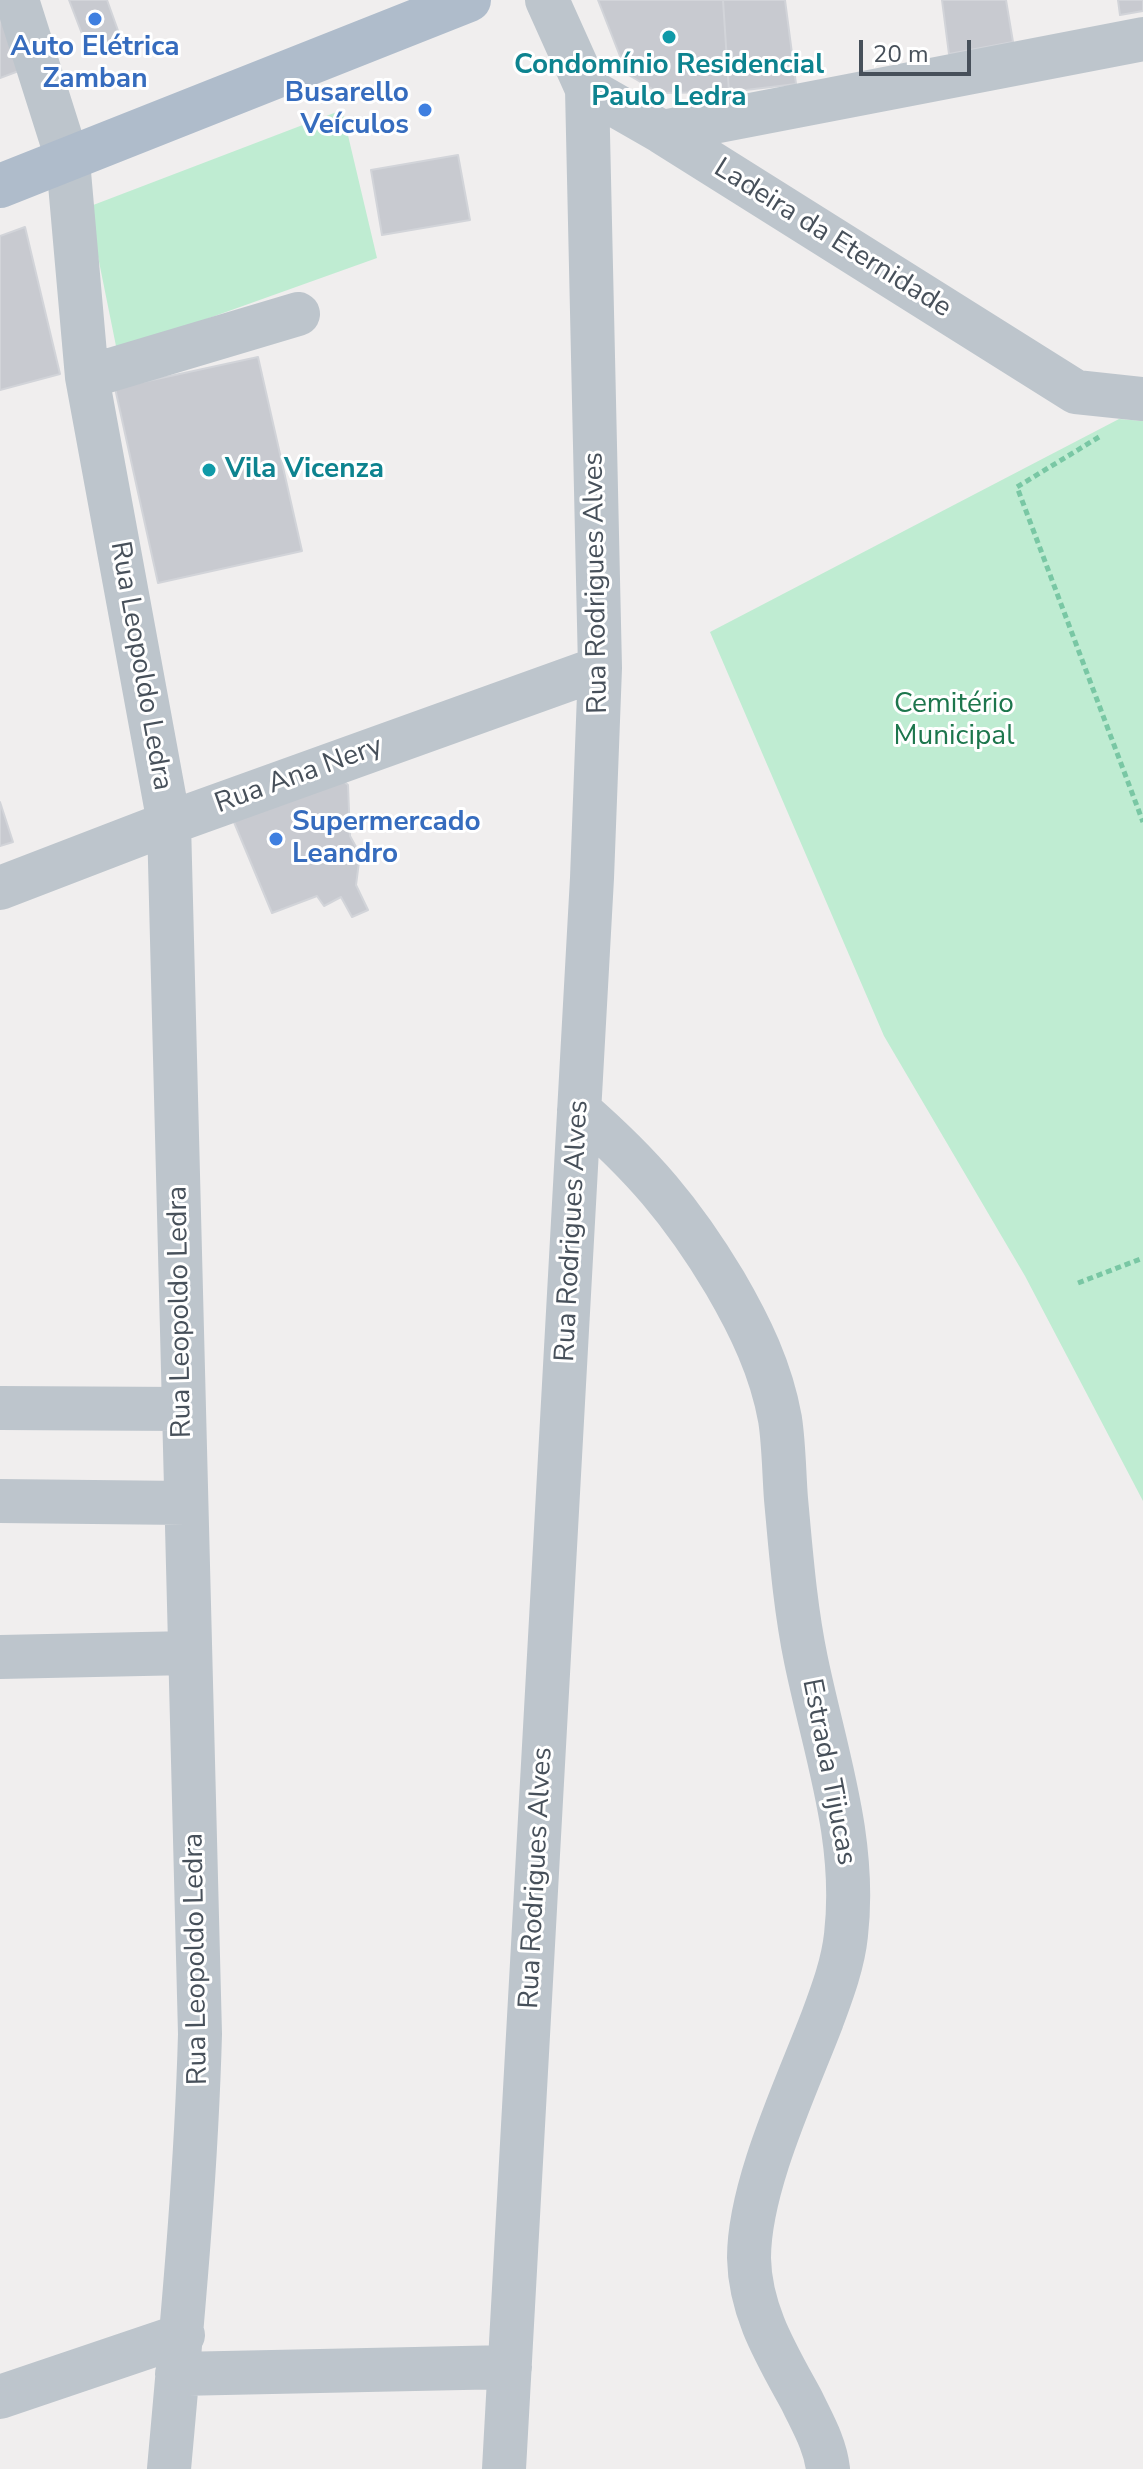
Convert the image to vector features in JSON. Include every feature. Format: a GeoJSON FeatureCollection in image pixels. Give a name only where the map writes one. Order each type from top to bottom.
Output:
{"type":"FeatureCollection","features":[{"type":"Feature","properties":{"kind":"main road"},"geometry":{"type":"LineString","coordinates":[[0,186],[469,0]]}},
{"type":"Feature","properties":{"kind":"street","name":"Rua Leopoldo Ledra"},"geometry":{"type":"LineString","coordinates":[[17,0],[68,161],[87,377],[169,823],[200,2034],[198,2105],[169,2469]]}},
{"type":"Feature","properties":{"kind":"street","name":"Rua Rodrigues Alves"},"geometry":{"type":"LineString","coordinates":[[504,2469],[598,764],[600,668],[587,89],[547,0]]}},
{"type":"Feature","properties":{"kind":"street"},"geometry":{"type":"LineString","coordinates":[[662,132],[1143,39]]}},
{"type":"Feature","properties":{"kind":"street","name":"Ladeira da Eternidade"},"geometry":{"type":"LineString","coordinates":[[587,89],[662,132],[1076,392]]}},
{"type":"Feature","properties":{"kind":"street"},"geometry":{"type":"LineString","coordinates":[[87,377],[298,314]]}},
{"type":"Feature","properties":{"kind":"street"},"geometry":{"type":"LineString","coordinates":[[1076,392],[1143,399]]}},
{"type":"Feature","properties":{"kind":"street","name":"Rua Ana Nery"},"geometry":{"type":"LineString","coordinates":[[0,888],[169,823],[600,668]]}},
{"type":"Feature","properties":{"kind":"street","name":"Estrada Tijucas"},"geometry":{"type":"LineString","coordinates":[[579,1110],[625,1150],[696,1234],[748,1322],[770,1375],[780,1421],[792,1576],[806,1659],[842,1811],[850,1872],[846,1938],[833,1989],[766,2168],[755,2211],[749,2255],[751,2291],[763,2328],[826,2449],[828,2469]]}},
{"type":"Feature","properties":{"kind":"street"},"geometry":{"type":"LineString","coordinates":[[0,1408],[184,1409]]}},
{"type":"Feature","properties":{"kind":"street"},"geometry":{"type":"LineString","coordinates":[[0,1501],[186,1503]]}},
{"type":"Feature","properties":{"kind":"street"},"geometry":{"type":"LineString","coordinates":[[0,1657],[190,1653]]}},
{"type":"Feature","properties":{"kind":"street"},"geometry":{"type":"LineString","coordinates":[[0,2397],[180,2354],[510,2367]]}},
{"type":"Feature","properties":{"kind":"path"},"geometry":{"type":"LineString","coordinates":[[1076,392],[1101,436],[1017,487],[1143,822]]}},
{"type":"Feature","properties":{"kind":"path"},"geometry":{"type":"LineString","coordinates":[[1078,1283],[1143,1258]]}},
{"type":"Feature","properties":{"kind":"green space"},"geometry":{"type":"Polygon","coordinates":[[[342,110],[377,258],[117,351],[88,207],[342,110]]]}},
{"type":"Feature","properties":{"kind":"green space","name":"Cemitério Municipal"},"geometry":{"type":"Polygon","coordinates":[[[1119,419],[1143,421],[1143,1501],[1025,1276],[884,1036],[710,632],[1119,419]]]}},
{"type":"Feature","properties":{"kind":"building","name":"Auto Elétrica Zamban"},"geometry":{"type":"Polygon","coordinates":[[[69,0],[107,0],[121,39],[89,52],[69,0]]]}},
{"type":"Feature","properties":{"kind":"building","name":"Condomínio Residencial Paulo Ledra"},"geometry":{"type":"Polygon","coordinates":[[[598,0],[723,0],[729,92],[659,93],[627,74],[598,0]]]}},
{"type":"Feature","properties":{"kind":"building"},"geometry":{"type":"Polygon","coordinates":[[[723,0],[785,0],[796,84],[729,92],[723,0]]]}},
{"type":"Feature","properties":{"kind":"building"},"geometry":{"type":"Polygon","coordinates":[[[942,0],[1006,0],[1013,42],[949,54],[942,0]]]}},
{"type":"Feature","properties":{"kind":"building"},"geometry":{"type":"Polygon","coordinates":[[[1118,0],[1143,0],[1143,11],[1120,15],[1118,0]]]}},
{"type":"Feature","properties":{"kind":"building"},"geometry":{"type":"Polygon","coordinates":[[[0,5],[24,69],[0,78],[0,5]]]}},
{"type":"Feature","properties":{"kind":"building"},"geometry":{"type":"Polygon","coordinates":[[[458,155],[470,220],[382,235],[371,170],[458,155]]]}},
{"type":"Feature","properties":{"kind":"building"},"geometry":{"type":"Polygon","coordinates":[[[25,227],[60,374],[0,390],[0,236],[25,227]]]}},
{"type":"Feature","properties":{"kind":"building","name":"Vila Vicenza"},"geometry":{"type":"Polygon","coordinates":[[[258,357],[302,551],[158,583],[115,388],[258,357]]]}},
{"type":"Feature","properties":{"kind":"building"},"geometry":{"type":"Polygon","coordinates":[[[333,772],[348,785],[350,836],[360,854],[356,885],[368,910],[352,917],[341,897],[324,906],[317,896],[272,913],[226,803],[333,772]]]}},
{"type":"Feature","properties":{"kind":"building"},"geometry":{"type":"Polygon","coordinates":[[[0,802],[13,842],[0,846],[0,802]]]}},
{"type":"Feature","properties":{"kind":"place","name":"Auto Elétrica Zamban"},"geometry":{"type":"Point","coordinates":[95,19]}},
{"type":"Feature","properties":{"kind":"place","name":"Condomínio Residencial Paulo Ledra"},"geometry":{"type":"Point","coordinates":[669,37]}},
{"type":"Feature","properties":{"kind":"place","name":"Busarello Veículos"},"geometry":{"type":"Point","coordinates":[425,110]}},
{"type":"Feature","properties":{"kind":"place","name":"Vila Vicenza"},"geometry":{"type":"Point","coordinates":[209,470]}},
{"type":"Feature","properties":{"kind":"place","name":"Supermercado Leandro"},"geometry":{"type":"Point","coordinates":[276,839]}}]}
